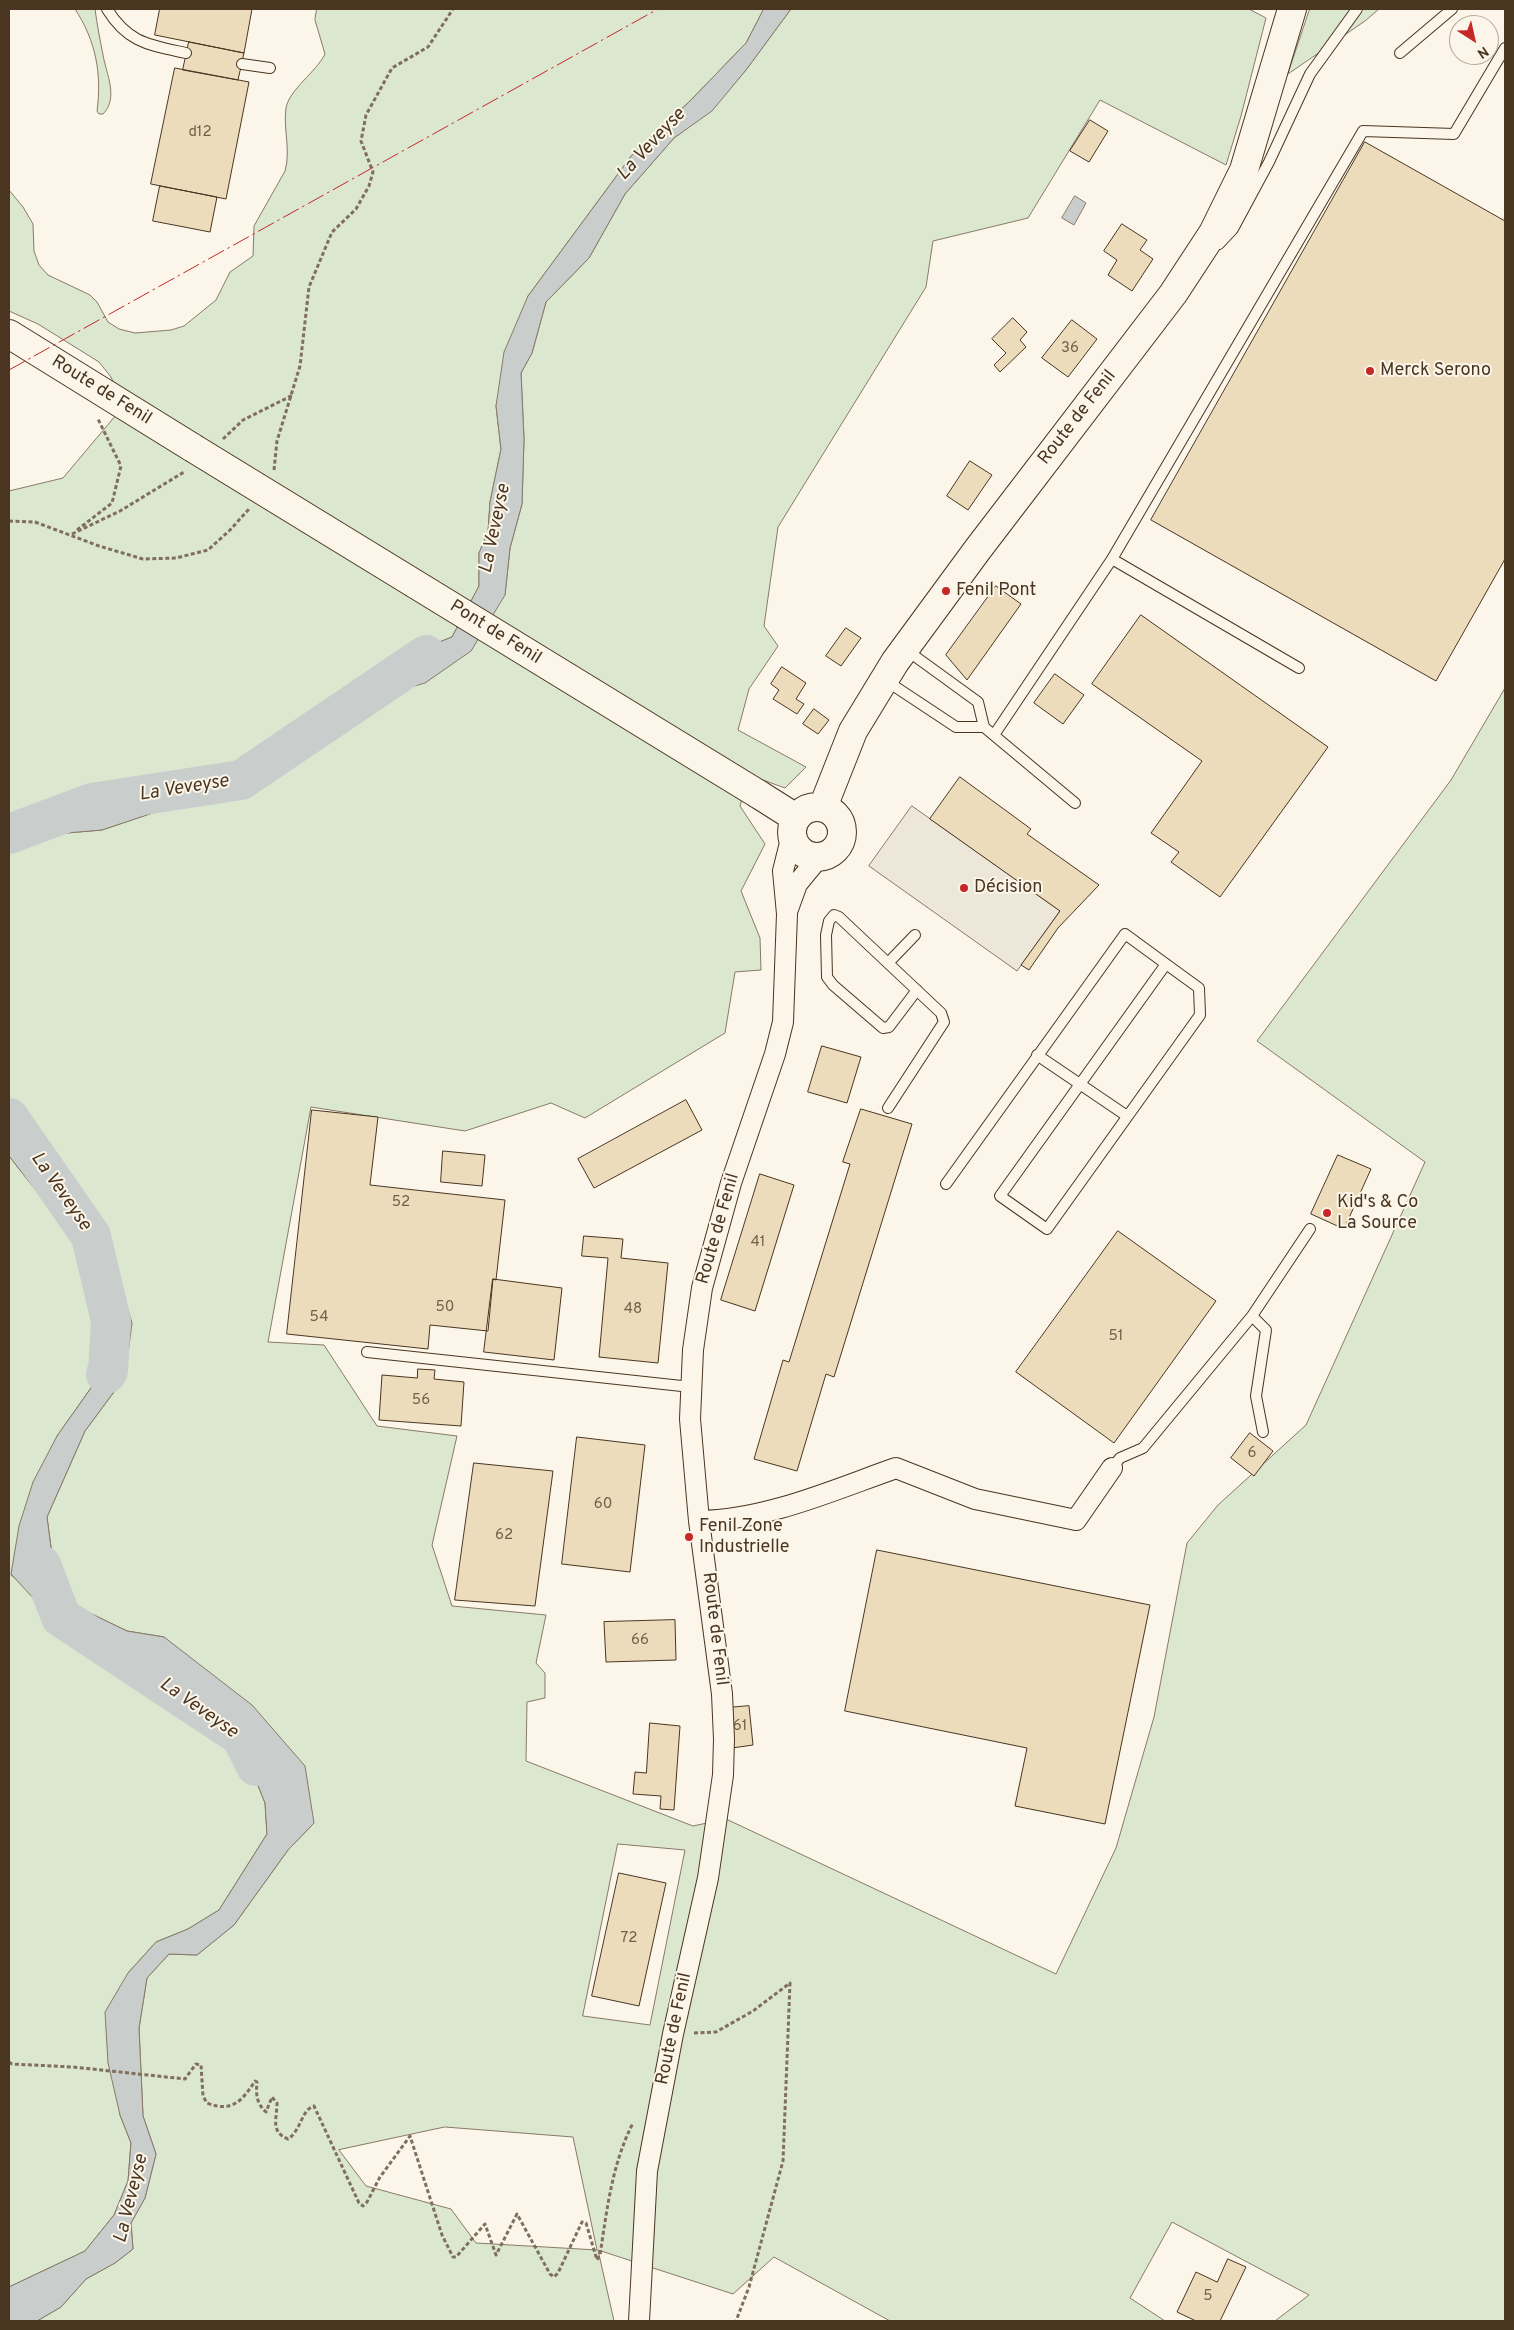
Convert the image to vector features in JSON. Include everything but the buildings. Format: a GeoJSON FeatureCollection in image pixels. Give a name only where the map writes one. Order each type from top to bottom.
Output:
{"type":"FeatureCollection","features":[{"type":"Feature","properties":{"kind":"street","name":"Route de Fenil"},"geometry":{"type":"LineString","coordinates":[[823,807],[853,731],[904,649],[972,556],[1173,294],[1213,233],[1244,170],[1292,9]]}},
{"type":"Feature","properties":{"kind":"street","name":"Route de Fenil"},"geometry":{"type":"LineString","coordinates":[[9,334],[194,448]]}},
{"type":"Feature","properties":{"kind":"street","name":"Pont de Fenil"},"geometry":{"type":"LineString","coordinates":[[194,448],[758,794],[794,826]]}},
{"type":"Feature","properties":{"kind":"street"},"geometry":{"type":"LineString","coordinates":[[823,807],[837,816],[842,832],[836,847],[829,854],[811,856],[797,847],[794,826],[808,808],[823,807]]}},
{"type":"Feature","properties":{"kind":"street","name":"Route de Fenil"},"geometry":{"type":"LineString","coordinates":[[639,2321],[647,2171],[673,2034],[708,1878],[723,1775],[722,1694],[700,1521],[690,1419],[693,1350],[702,1288],[730,1183],[775,1054],[783,1022],[787,914],[783,871],[794,826]]}},
{"type":"Feature","properties":{"kind":"street","name":"Route de Fenil"},"geometry":{"type":"LineString","coordinates":[[787,914],[797,884],[820,856]]}},
{"type":"Feature","properties":{"kind":"street"},"geometry":{"type":"LineString","coordinates":[[700,1521],[727,1521],[791,1505],[896,1468],[975,1500],[1076,1520],[1112,1468]]}},
{"type":"Feature","properties":{"kind":"lane"},"geometry":{"type":"LineString","coordinates":[[107,9],[116,24],[144,44],[186,53]]}},
{"type":"Feature","properties":{"kind":"lane"},"geometry":{"type":"LineString","coordinates":[[1173,294],[1233,229],[1269,162],[1310,74],[1357,9]]}},
{"type":"Feature","properties":{"kind":"lane"},"geometry":{"type":"LineString","coordinates":[[1400,53],[1452,9]]}},
{"type":"Feature","properties":{"kind":"lane"},"geometry":{"type":"LineString","coordinates":[[994,735],[1112,559],[1363,131],[1454,134],[1505,48]]}},
{"type":"Feature","properties":{"kind":"lane"},"geometry":{"type":"LineString","coordinates":[[242,64],[270,68]]}},
{"type":"Feature","properties":{"kind":"lane"},"geometry":{"type":"LineString","coordinates":[[1112,559],[1299,668]]}},
{"type":"Feature","properties":{"kind":"lane"},"geometry":{"type":"LineString","coordinates":[[904,649],[978,702],[984,727],[1075,803]]}},
{"type":"Feature","properties":{"kind":"lane"},"geometry":{"type":"LineString","coordinates":[[884,680],[956,727],[984,727]]}},
{"type":"Feature","properties":{"kind":"lane"},"geometry":{"type":"LineString","coordinates":[[888,1108],[944,1022],[941,1014],[917,990],[839,916],[834,915],[829,921],[826,935],[827,977],[833,985],[882,1028],[889,1027],[917,990]]}},
{"type":"Feature","properties":{"kind":"lane"},"geometry":{"type":"LineString","coordinates":[[946,1184],[1124,934],[1166,964],[1199,988],[1200,1015],[1047,1229],[1000,1196],[1166,964]]}},
{"type":"Feature","properties":{"kind":"lane"},"geometry":{"type":"LineString","coordinates":[[888,963],[914,935]]}},
{"type":"Feature","properties":{"kind":"lane"},"geometry":{"type":"LineString","coordinates":[[1037,1055],[1127,1116]]}},
{"type":"Feature","properties":{"kind":"lane"},"geometry":{"type":"LineString","coordinates":[[1112,1468],[1120,1458],[1143,1448],[1252,1316],[1310,1229]]}},
{"type":"Feature","properties":{"kind":"lane"},"geometry":{"type":"LineString","coordinates":[[1252,1316],[1266,1330],[1256,1396],[1263,1432]]}},
{"type":"Feature","properties":{"kind":"lane"},"geometry":{"type":"LineString","coordinates":[[367,1352],[691,1387]]}},
{"type":"Feature","properties":{"kind":"path"},"geometry":{"type":"LineString","coordinates":[[269,478],[274,471],[277,441],[300,366],[309,287],[332,232],[356,209],[369,186],[373,172],[361,141],[366,116],[392,68],[428,47],[453,9]]}},
{"type":"Feature","properties":{"kind":"path"},"geometry":{"type":"LineString","coordinates":[[71,535],[112,503],[121,466],[94,413]]}},
{"type":"Feature","properties":{"kind":"path"},"geometry":{"type":"LineString","coordinates":[[9,521],[35,522],[99,546],[144,559],[176,558],[208,550],[230,530],[255,501]]}},
{"type":"Feature","properties":{"kind":"path"},"geometry":{"type":"LineString","coordinates":[[673,2034],[716,2032],[753,2011],[790,1983],[783,2161],[749,2287],[736,2321]]}},
{"type":"Feature","properties":{"kind":"path"},"geometry":{"type":"LineString","coordinates":[[9,2062],[12,2064],[73,2067],[185,2079],[196,2064],[202,2065],[203,2096],[207,2103],[227,2107],[236,2104],[246,2095],[255,2081],[257,2082],[256,2096],[258,2102],[266,2112],[272,2098],[277,2103],[274,2117],[276,2128],[282,2136],[288,2139],[293,2136],[307,2111],[314,2106],[359,2203],[363,2206],[380,2177],[410,2136],[442,2235],[453,2257],[456,2257],[485,2224],[496,2255],[517,2214],[550,2274],[554,2277],[558,2273],[582,2222],[586,2223],[597,2260],[600,2255],[610,2187],[626,2137],[634,2122],[658,2115]]}},
{"type":"Feature","properties":{"kind":"green space"},"geometry":{"type":"Polygon","coordinates":[[[75,9],[95,9],[111,93],[108,108],[103,114],[99,114],[97,111],[99,84],[93,46],[75,9]]]}},
{"type":"Feature","properties":{"kind":"green space"},"geometry":{"type":"Polygon","coordinates":[[[317,9],[764,9],[746,43],[689,102],[632,155],[528,296],[496,406],[501,449],[490,502],[488,532],[479,553],[479,586],[452,637],[404,656],[388,694],[505,595],[510,548],[522,504],[524,439],[521,373],[532,353],[546,302],[589,258],[625,194],[674,138],[712,110],[746,70],[791,9],[1249,9],[1266,18],[1241,116],[1226,165],[1100,100],[1028,218],[933,241],[926,287],[778,527],[764,626],[778,646],[749,689],[738,730],[806,767],[785,788],[749,775],[740,806],[765,844],[741,891],[760,938],[761,970],[735,972],[725,1033],[585,1118],[551,1103],[465,1131],[311,1107],[268,1342],[324,1345],[377,1426],[457,1436],[432,1545],[452,1606],[546,1615],[536,1663],[545,1673],[545,1698],[527,1702],[526,1761],[693,1826],[726,1819],[1056,1974],[1116,1848],[1154,1717],[1187,1543],[1218,1505],[1306,1425],[1425,1162],[1257,1041],[1451,780],[1505,688],[1505,2321],[1275,2321],[1309,2295],[1172,2222],[1130,2298],[1165,2321],[890,2321],[774,2257],[733,2294],[598,2250],[614,2321],[37,2321],[61,2307],[86,2279],[115,2263],[133,2249],[131,2223],[145,2198],[156,2154],[143,2116],[139,2028],[147,1978],[169,1954],[197,1955],[234,1925],[288,1850],[314,1823],[164,1637],[127,1631],[69,1603],[52,1555],[47,1517],[85,1431],[125,1377],[117,1273],[60,1172],[9,1102],[9,848],[43,835],[102,830],[231,786],[152,776],[92,803],[9,834],[9,491],[63,478],[116,415],[118,393],[111,377],[99,362],[38,324],[9,311],[9,190],[23,207],[33,224],[34,251],[39,265],[48,275],[90,295],[97,302],[108,322],[119,329],[135,333],[171,330],[184,326],[216,300],[230,272],[253,256],[254,226],[285,171],[287,163],[285,116],[288,101],[297,88],[316,68],[325,54],[315,20],[317,9]],[[618,1844],[583,2016],[650,2025],[685,1850],[618,1844]],[[445,2127],[339,2150],[366,2186],[451,2209],[476,2243],[597,2250],[573,2137],[445,2127]]]}},
{"type":"Feature","properties":{"kind":"green space"},"geometry":{"type":"Polygon","coordinates":[[[1310,9],[1379,9],[1365,21],[1288,74],[1310,9]]]}},
{"type":"Feature","properties":{"kind":"green space"},"geometry":{"type":"Polygon","coordinates":[[[9,1156],[49,1207],[91,1236],[111,1321],[98,1378],[57,1436],[11,1575],[108,1649],[172,1681],[217,1714],[251,1768],[265,1803],[267,1834],[219,1910],[188,1929],[156,1942],[128,1973],[120,2115],[131,2143],[128,2181],[114,2215],[85,2251],[9,2287],[9,1156]]]}},
{"type":"Feature","properties":{"kind":"shaded area","name":"Décision"},"geometry":{"type":"Polygon","coordinates":[[[912,806],[1060,911],[1017,971],[869,866],[912,806]]]}},
{"type":"Feature","properties":{"kind":"water"},"geometry":{"type":"Polygon","coordinates":[[[764,9],[791,9],[746,70],[712,111],[674,138],[625,194],[589,258],[546,302],[532,353],[521,373],[524,439],[522,504],[510,548],[505,595],[471,651],[425,683],[388,694],[380,682],[404,656],[452,637],[479,586],[479,553],[488,532],[490,502],[501,449],[496,406],[504,352],[528,296],[632,155],[689,102],[746,43],[764,9]]]}},
{"type":"Feature","properties":{"kind":"water"},"geometry":{"type":"Polygon","coordinates":[[[1075,196],[1086,203],[1074,225],[1062,218],[1075,196]]]}},
{"type":"Feature","properties":{"kind":"water"},"geometry":{"type":"Polygon","coordinates":[[[204,771],[231,776],[231,787],[102,830],[43,835],[9,848],[9,834],[92,803],[152,776],[204,771]]]}},
{"type":"Feature","properties":{"kind":"water"},"geometry":{"type":"Polygon","coordinates":[[[9,1102],[60,1172],[83,1210],[117,1273],[132,1323],[125,1377],[85,1431],[47,1517],[52,1555],[69,1603],[127,1631],[164,1637],[252,1705],[305,1766],[314,1823],[288,1850],[234,1925],[197,1955],[169,1954],[147,1978],[139,2028],[143,2116],[156,2154],[145,2198],[131,2223],[133,2249],[115,2263],[86,2279],[61,2307],[37,2321],[9,2321],[9,2287],[85,2251],[114,2215],[128,2181],[131,2143],[120,2115],[108,2063],[105,2012],[128,1973],[156,1942],[188,1929],[219,1910],[267,1834],[265,1803],[251,1768],[217,1714],[172,1681],[108,1649],[34,1599],[11,1574],[19,1526],[33,1482],[57,1436],[98,1378],[111,1321],[91,1236],[49,1207],[9,1156],[9,1102]]]}},
{"type":"Feature","properties":{"kind":"waterway","name":"La Veveyse"},"geometry":{"type":"LineString","coordinates":[[9,834],[92,803],[241,780],[426,655]]}},
{"type":"Feature","properties":{"kind":"waterway","name":"La Veveyse"},"geometry":{"type":"LineString","coordinates":[[9,1118],[91,1236],[111,1321],[108,1371],[106,1374]]}},
{"type":"Feature","properties":{"kind":"waterway","name":"La Veveyse"},"geometry":{"type":"LineString","coordinates":[[41,1565],[61,1617],[241,1736],[256,1766]]}},
{"type":"Feature","properties":{"kind":"power"},"geometry":{"type":"LineString","coordinates":[[9,370],[658,9]]}},
{"type":"Feature","properties":{"kind":"place","name":"Merck Serono"},"geometry":{"type":"Point","coordinates":[1370,371]}},
{"type":"Feature","properties":{"kind":"place","name":"Fenil Pont"},"geometry":{"type":"Point","coordinates":[946,591]}},
{"type":"Feature","properties":{"kind":"place","name":"Décision"},"geometry":{"type":"Point","coordinates":[964,888]}},
{"type":"Feature","properties":{"kind":"place","name":"Kid's & Co La Source"},"geometry":{"type":"Point","coordinates":[1327,1213]}},
{"type":"Feature","properties":{"kind":"place","name":"Fenil Zone Industrielle"},"geometry":{"type":"Point","coordinates":[689,1537]}}]}
